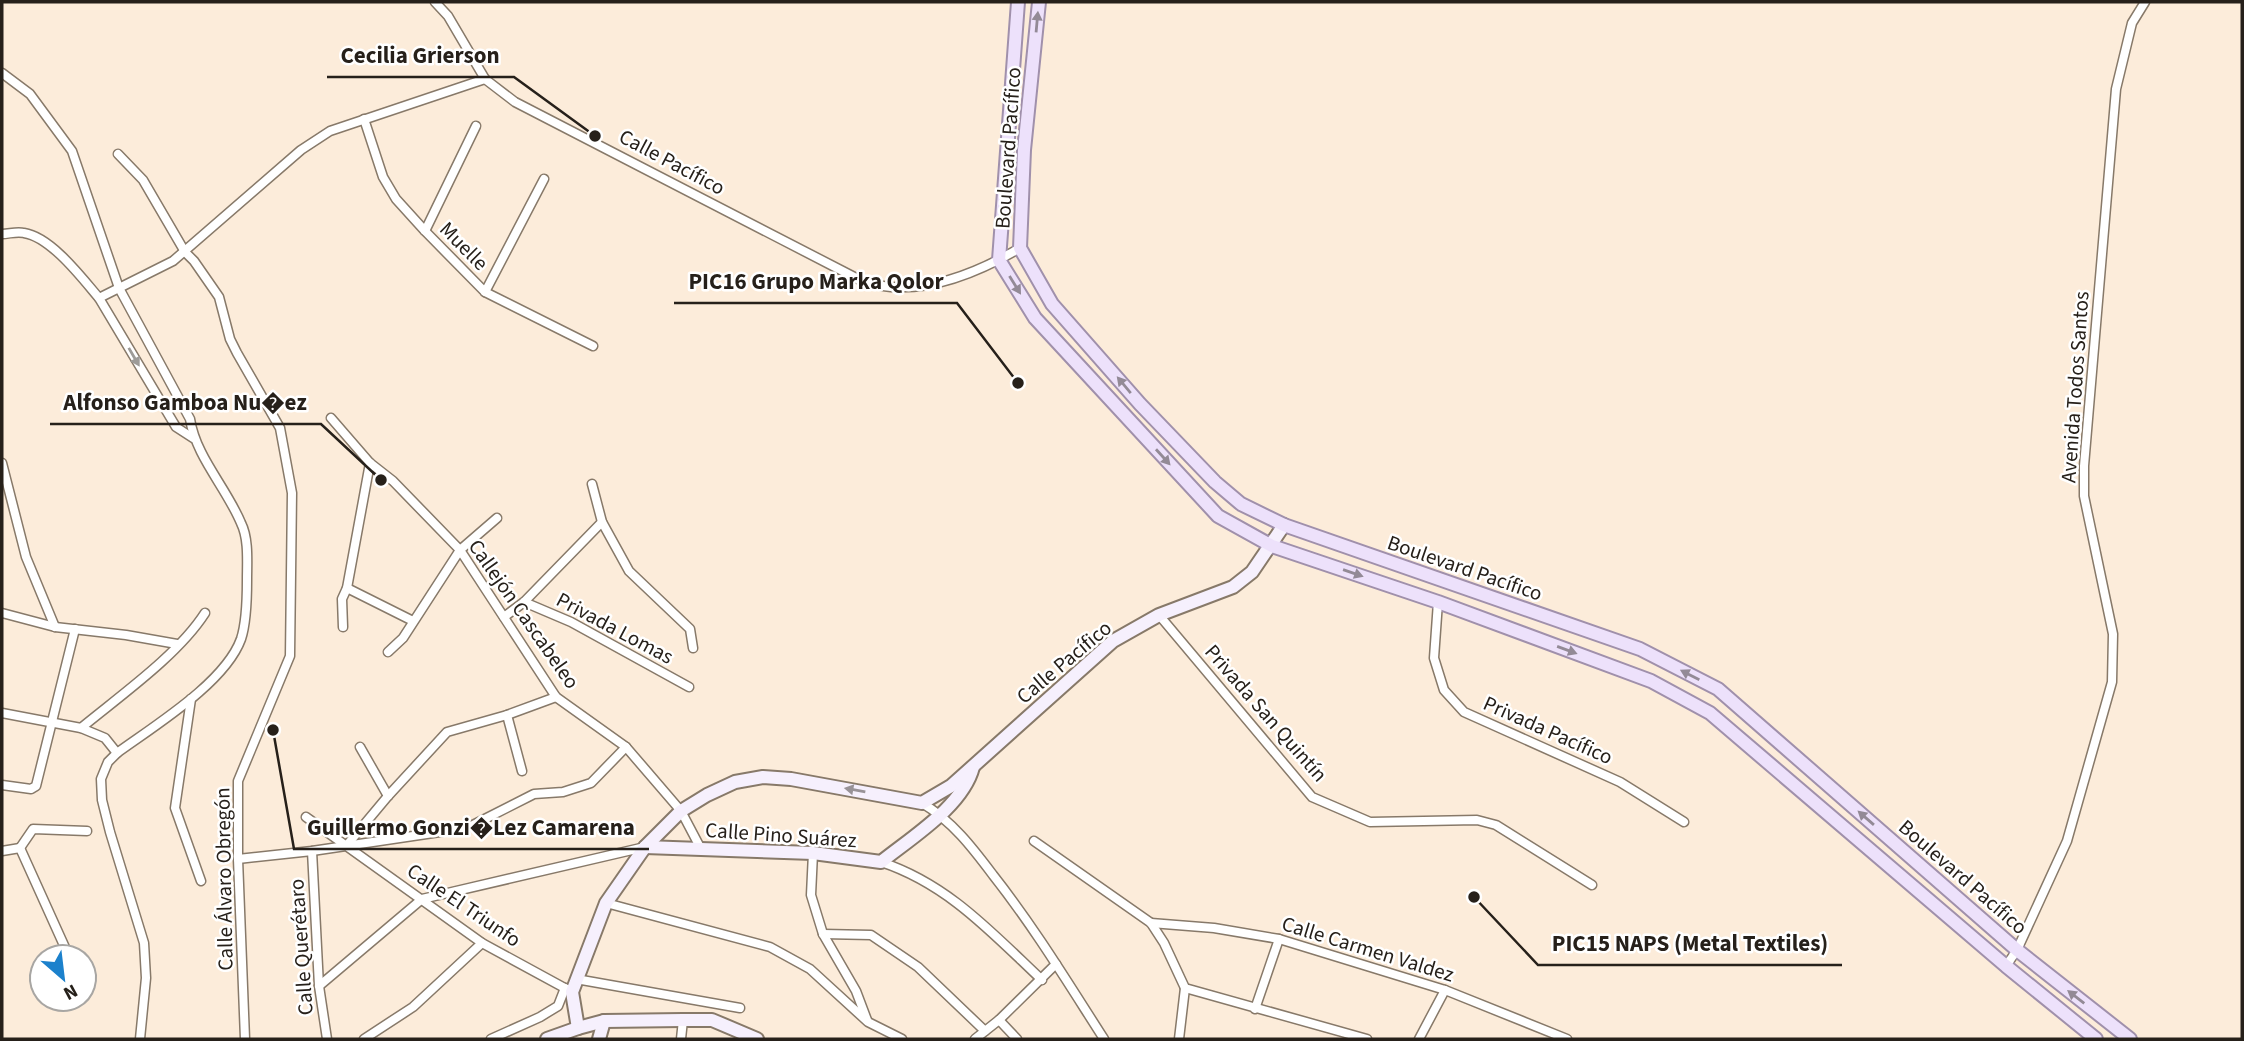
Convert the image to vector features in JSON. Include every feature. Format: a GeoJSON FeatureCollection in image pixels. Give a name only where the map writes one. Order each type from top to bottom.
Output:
{"type":"FeatureCollection","features":[{"type":"Feature","properties":{"kind":"main road","name":"Boulevard Pacífico"},"geometry":{"type":"LineString","coordinates":[[1018,2],[999,260],[1035,317],[1218,516],[1272,546],[1438,602],[1651,681],[1710,713],[2006,967],[2096,1039]]}},
{"type":"Feature","properties":{"kind":"main road","name":"Boulevard Pacífico"},"geometry":{"type":"LineString","coordinates":[[1039,2],[1024,150],[1020,248],[1052,304],[1140,404],[1215,482],[1241,504],[1284,525],[1640,649],[1718,689],[2017,950],[2130,1039]]}},
{"type":"Feature","properties":{"kind":"main road","name":"Calle Pacífico"},"geometry":{"type":"LineString","coordinates":[[922,803],[951,786],[974,767],[1113,641],[1159,615],[1233,587],[1252,572],[1284,525]]}},
{"type":"Feature","properties":{"kind":"main road","name":"Calle Pacífico"},"geometry":{"type":"LineString","coordinates":[[881,862],[940,814],[970,782],[974,767]]}},
{"type":"Feature","properties":{"kind":"main road"},"geometry":{"type":"LineString","coordinates":[[578,1028],[568,990],[576,979],[606,903],[645,847],[681,811],[735,782],[763,777],[791,779],[922,803]]}},
{"type":"Feature","properties":{"kind":"main road","name":"Calle Pino Suárez"},"geometry":{"type":"LineString","coordinates":[[645,847],[813,853],[881,862]]}},
{"type":"Feature","properties":{"kind":"main road"},"geometry":{"type":"LineString","coordinates":[[547,1039],[604,1021],[682,1020],[712,1020],[757,1039]]}},
{"type":"Feature","properties":{"kind":"main road"},"geometry":{"type":"LineString","coordinates":[[599,1039],[604,1021]]}},
{"type":"Feature","properties":{"kind":"street"},"geometry":{"type":"LineString","coordinates":[[99,298],[173,261],[301,150],[330,131],[485,79],[448,16],[435,2]]}},
{"type":"Feature","properties":{"kind":"street","name":"Avenida Todos Santos"},"geometry":{"type":"LineString","coordinates":[[2006,967],[2017,950],[2067,841],[2112,682],[2113,634],[2084,496],[2084,466],[2116,89],[2132,23],[2145,2]]}},
{"type":"Feature","properties":{"kind":"street"},"geometry":{"type":"LineString","coordinates":[[2,73],[30,94],[72,151],[119,288],[190,419],[193,438],[243,526],[247,555],[247,592],[241,638],[226,664],[191,699],[117,753],[108,762],[101,779],[102,800],[110,832],[144,943],[146,978],[140,1039]]}},
{"type":"Feature","properties":{"kind":"street","name":"Calle Pacífico"},"geometry":{"type":"LineString","coordinates":[[485,79],[515,102],[541,117],[862,281],[890,288],[946,281],[999,260],[1020,248]]}},
{"type":"Feature","properties":{"kind":"street","name":"Muelle"},"geometry":{"type":"LineString","coordinates":[[364,119],[383,177],[396,199],[485,292],[593,346]]}},
{"type":"Feature","properties":{"kind":"street"},"geometry":{"type":"LineString","coordinates":[[425,231],[476,126]]}},
{"type":"Feature","properties":{"kind":"street","name":"Calle Álvaro Obregón"},"geometry":{"type":"LineString","coordinates":[[118,154],[143,180],[185,252],[219,297],[230,339],[280,428],[292,493],[290,656],[238,781],[238,859],[245,1039]]}},
{"type":"Feature","properties":{"kind":"street"},"geometry":{"type":"LineString","coordinates":[[485,292],[544,179]]}},
{"type":"Feature","properties":{"kind":"street"},"geometry":{"type":"LineString","coordinates":[[2,234],[24,233],[47,245],[62,257],[99,298],[176,427],[193,438]]}},
{"type":"Feature","properties":{"kind":"street","name":"Callejón Cascabeleo"},"geometry":{"type":"LineString","coordinates":[[331,418],[370,463],[393,481],[460,550],[556,698],[626,747],[681,811],[701,849]]}},
{"type":"Feature","properties":{"kind":"street"},"geometry":{"type":"LineString","coordinates":[[2,463],[26,557],[55,627]]}},
{"type":"Feature","properties":{"kind":"street"},"geometry":{"type":"LineString","coordinates":[[343,627],[342,599],[347,588],[370,463]]}},
{"type":"Feature","properties":{"kind":"street","name":"Privada Lomas"},"geometry":{"type":"LineString","coordinates":[[592,484],[603,522],[629,571],[690,629],[693,648]]}},
{"type":"Feature","properties":{"kind":"street"},"geometry":{"type":"LineString","coordinates":[[388,652],[403,638],[460,550],[497,518]]}},
{"type":"Feature","properties":{"kind":"street"},"geometry":{"type":"LineString","coordinates":[[504,617],[524,602],[603,522]]}},
{"type":"Feature","properties":{"kind":"street"},"geometry":{"type":"LineString","coordinates":[[347,588],[413,621]]}},
{"type":"Feature","properties":{"kind":"street","name":"Privada Lomas"},"geometry":{"type":"LineString","coordinates":[[524,602],[571,621],[689,687]]}},
{"type":"Feature","properties":{"kind":"street","name":"Privada Pacífico"},"geometry":{"type":"LineString","coordinates":[[1438,602],[1434,658],[1444,690],[1464,712],[1620,782],[1684,822]]}},
{"type":"Feature","properties":{"kind":"street"},"geometry":{"type":"LineString","coordinates":[[2,613],[55,627],[177,644]]}},
{"type":"Feature","properties":{"kind":"street"},"geometry":{"type":"LineString","coordinates":[[82,728],[163,661],[177,644],[194,631],[205,613]]}},
{"type":"Feature","properties":{"kind":"street","name":"Privada San Quintín"},"geometry":{"type":"LineString","coordinates":[[1159,615],[1312,797],[1370,822],[1477,820],[1496,825],[1592,885]]}},
{"type":"Feature","properties":{"kind":"street"},"geometry":{"type":"LineString","coordinates":[[2,785],[35,788],[75,629]]}},
{"type":"Feature","properties":{"kind":"street"},"geometry":{"type":"LineString","coordinates":[[347,845],[447,732],[507,716],[556,698]]}},
{"type":"Feature","properties":{"kind":"street"},"geometry":{"type":"LineString","coordinates":[[191,699],[175,808],[201,881]]}},
{"type":"Feature","properties":{"kind":"street"},"geometry":{"type":"LineString","coordinates":[[2,713],[82,728],[105,738],[117,753]]}},
{"type":"Feature","properties":{"kind":"street"},"geometry":{"type":"LineString","coordinates":[[507,716],[522,771]]}},
{"type":"Feature","properties":{"kind":"street"},"geometry":{"type":"LineString","coordinates":[[360,747],[388,796]]}},
{"type":"Feature","properties":{"kind":"street"},"geometry":{"type":"LineString","coordinates":[[238,859],[467,828],[534,794],[563,792],[592,783],[626,747]]}},
{"type":"Feature","properties":{"kind":"street"},"geometry":{"type":"LineString","coordinates":[[922,803],[940,814],[964,837],[1012,899],[1104,1039]]}},
{"type":"Feature","properties":{"kind":"street","name":"Calle El Triunfo"},"geometry":{"type":"LineString","coordinates":[[306,817],[482,943],[568,990]]}},
{"type":"Feature","properties":{"kind":"street"},"geometry":{"type":"LineString","coordinates":[[2,851],[20,848],[33,830],[87,831]]}},
{"type":"Feature","properties":{"kind":"street"},"geometry":{"type":"LineString","coordinates":[[1034,841],[1151,923],[1164,943],[1185,988],[1179,1039]]}},
{"type":"Feature","properties":{"kind":"street"},"geometry":{"type":"LineString","coordinates":[[319,986],[422,899],[645,847]]}},
{"type":"Feature","properties":{"kind":"street"},"geometry":{"type":"LineString","coordinates":[[20,848],[63,943]]}},
{"type":"Feature","properties":{"kind":"street","name":"Calle Querétaro"},"geometry":{"type":"LineString","coordinates":[[312,851],[319,986],[327,1039]]}},
{"type":"Feature","properties":{"kind":"street"},"geometry":{"type":"LineString","coordinates":[[813,853],[811,895],[823,934],[856,990],[868,1023]]}},
{"type":"Feature","properties":{"kind":"street","name":"Calle Pino Suárez"},"geometry":{"type":"LineString","coordinates":[[881,862],[908,871],[961,904],[1042,980]]}},
{"type":"Feature","properties":{"kind":"street"},"geometry":{"type":"LineString","coordinates":[[606,903],[770,947],[810,969],[868,1023],[902,1039]]}},
{"type":"Feature","properties":{"kind":"street","name":"Calle Carmen Valdez"},"geometry":{"type":"LineString","coordinates":[[1151,923],[1214,928],[1279,939],[1445,990],[1567,1039]]}},
{"type":"Feature","properties":{"kind":"street"},"geometry":{"type":"LineString","coordinates":[[823,934],[871,935],[918,967],[985,1031]]}},
{"type":"Feature","properties":{"kind":"street"},"geometry":{"type":"LineString","coordinates":[[1255,1009],[1279,939]]}},
{"type":"Feature","properties":{"kind":"street"},"geometry":{"type":"LineString","coordinates":[[365,1039],[413,1007],[482,943]]}},
{"type":"Feature","properties":{"kind":"street"},"geometry":{"type":"LineString","coordinates":[[975,1039],[999,1020],[1056,964]]}},
{"type":"Feature","properties":{"kind":"street"},"geometry":{"type":"LineString","coordinates":[[576,979],[740,1008]]}},
{"type":"Feature","properties":{"kind":"street"},"geometry":{"type":"LineString","coordinates":[[1185,988],[1367,1039]]}},
{"type":"Feature","properties":{"kind":"street"},"geometry":{"type":"LineString","coordinates":[[491,1039],[558,1006],[568,990]]}},
{"type":"Feature","properties":{"kind":"street"},"geometry":{"type":"LineString","coordinates":[[1419,1039],[1445,990]]}},
{"type":"Feature","properties":{"kind":"street"},"geometry":{"type":"LineString","coordinates":[[681,1039],[682,1020]]}},
{"type":"Feature","properties":{"kind":"street"},"geometry":{"type":"LineString","coordinates":[[999,1020],[1017,1039]]}},
{"type":"Feature","properties":{"kind":"place","name":"Cecilia Grierson"},"geometry":{"type":"Point","coordinates":[595,136]}},
{"type":"Feature","properties":{"kind":"place","name":"PIC16 Grupo Marka Qolor"},"geometry":{"type":"Point","coordinates":[1018,383]}},
{"type":"Feature","properties":{"kind":"place","name":"Alfonso Gamboa Nu�ez"},"geometry":{"type":"Point","coordinates":[381,480]}},
{"type":"Feature","properties":{"kind":"place","name":"Guillermo Gonzi�Lez Camarena"},"geometry":{"type":"Point","coordinates":[273,730]}},
{"type":"Feature","properties":{"kind":"place","name":"PIC15 NAPS (Metal Textiles)"},"geometry":{"type":"Point","coordinates":[1474,897]}}]}
